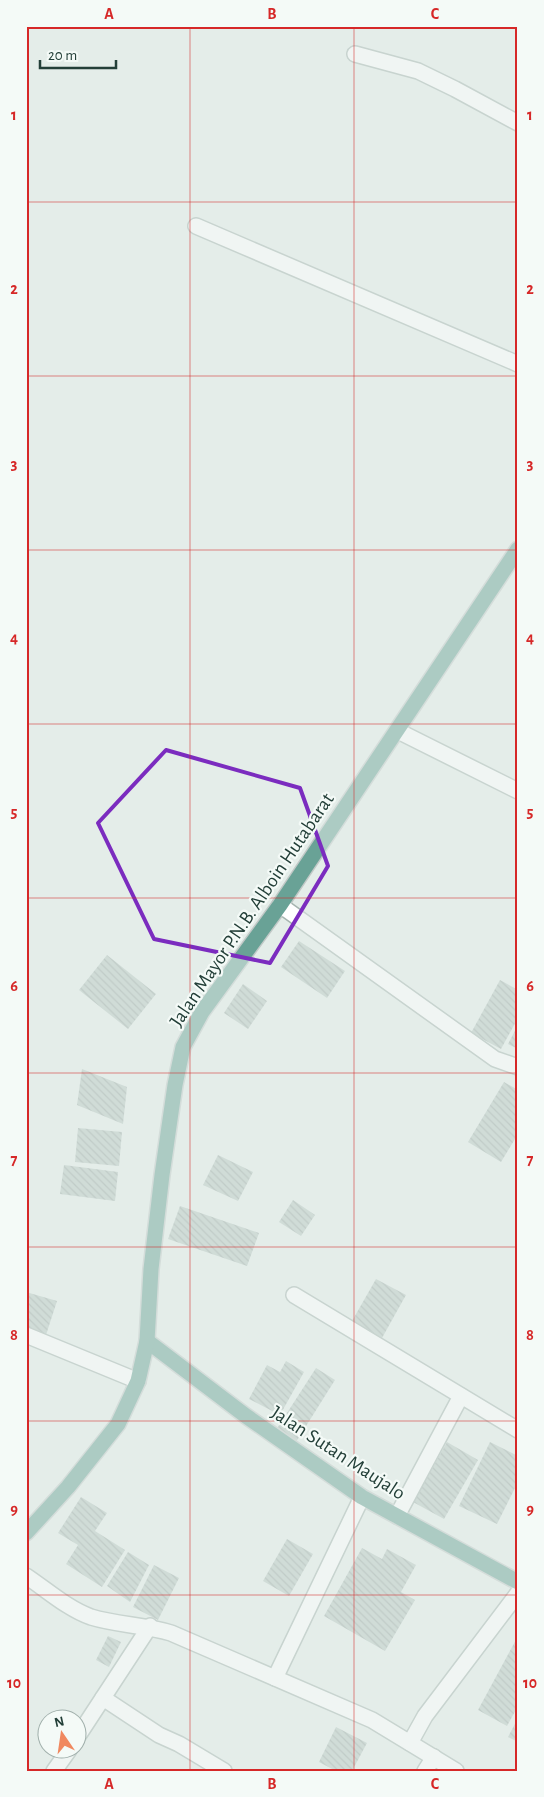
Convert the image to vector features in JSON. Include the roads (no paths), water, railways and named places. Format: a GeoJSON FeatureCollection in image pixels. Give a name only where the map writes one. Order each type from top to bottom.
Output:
{"type":"FeatureCollection","features":[{"type":"Feature","properties":{"kind":"main road","name":"Jalan Mayor P.N.B. Alboin Hutabarat"},"geometry":{"type":"LineString","coordinates":[[26,1533],[68,1487],[118,1424],[138,1381],[147,1341],[151,1269],[174,1085],[183,1048],[202,1012],[280,905],[518,549]]}},
{"type":"Feature","properties":{"kind":"main road","name":"Jalan Sutan Maujalo"},"geometry":{"type":"LineString","coordinates":[[147,1341],[246,1416],[362,1497],[518,1582]]}},
{"type":"Feature","properties":{"kind":"street"},"geometry":{"type":"LineString","coordinates":[[355,54],[418,71],[518,123]]}},
{"type":"Feature","properties":{"kind":"street"},"geometry":{"type":"LineString","coordinates":[[196,226],[518,364]]}},
{"type":"Feature","properties":{"kind":"street"},"geometry":{"type":"LineString","coordinates":[[398,731],[518,791]]}},
{"type":"Feature","properties":{"kind":"street"},"geometry":{"type":"LineString","coordinates":[[280,905],[495,1059],[518,1067]]}},
{"type":"Feature","properties":{"kind":"street"},"geometry":{"type":"LineString","coordinates":[[294,1295],[518,1430]]}},
{"type":"Feature","properties":{"kind":"street"},"geometry":{"type":"LineString","coordinates":[[26,1334],[138,1381]]}},
{"type":"Feature","properties":{"kind":"street"},"geometry":{"type":"LineString","coordinates":[[396,1516],[461,1396]]}},
{"type":"Feature","properties":{"kind":"street"},"geometry":{"type":"LineString","coordinates":[[276,1678],[362,1497]]}},
{"type":"Feature","properties":{"kind":"street"},"geometry":{"type":"LineString","coordinates":[[26,1576],[73,1608],[91,1617],[126,1624],[150,1626],[171,1632],[372,1720],[456,1771]]}},
{"type":"Feature","properties":{"kind":"street"},"geometry":{"type":"LineString","coordinates":[[410,1743],[425,1716],[518,1593]]}},
{"type":"Feature","properties":{"kind":"street"},"geometry":{"type":"LineString","coordinates":[[88,1721],[150,1626]]}},
{"type":"Feature","properties":{"kind":"street"},"geometry":{"type":"LineString","coordinates":[[103,1698],[159,1735],[179,1744],[224,1771]]}},
{"type":"Feature","properties":{"kind":"street"},"geometry":{"type":"LineString","coordinates":[[425,1771],[434,1757]]}},
{"type":"Feature","properties":{"kind":"street"},"geometry":{"type":"LineString","coordinates":[[54,1771],[62,1760]]}}]}
